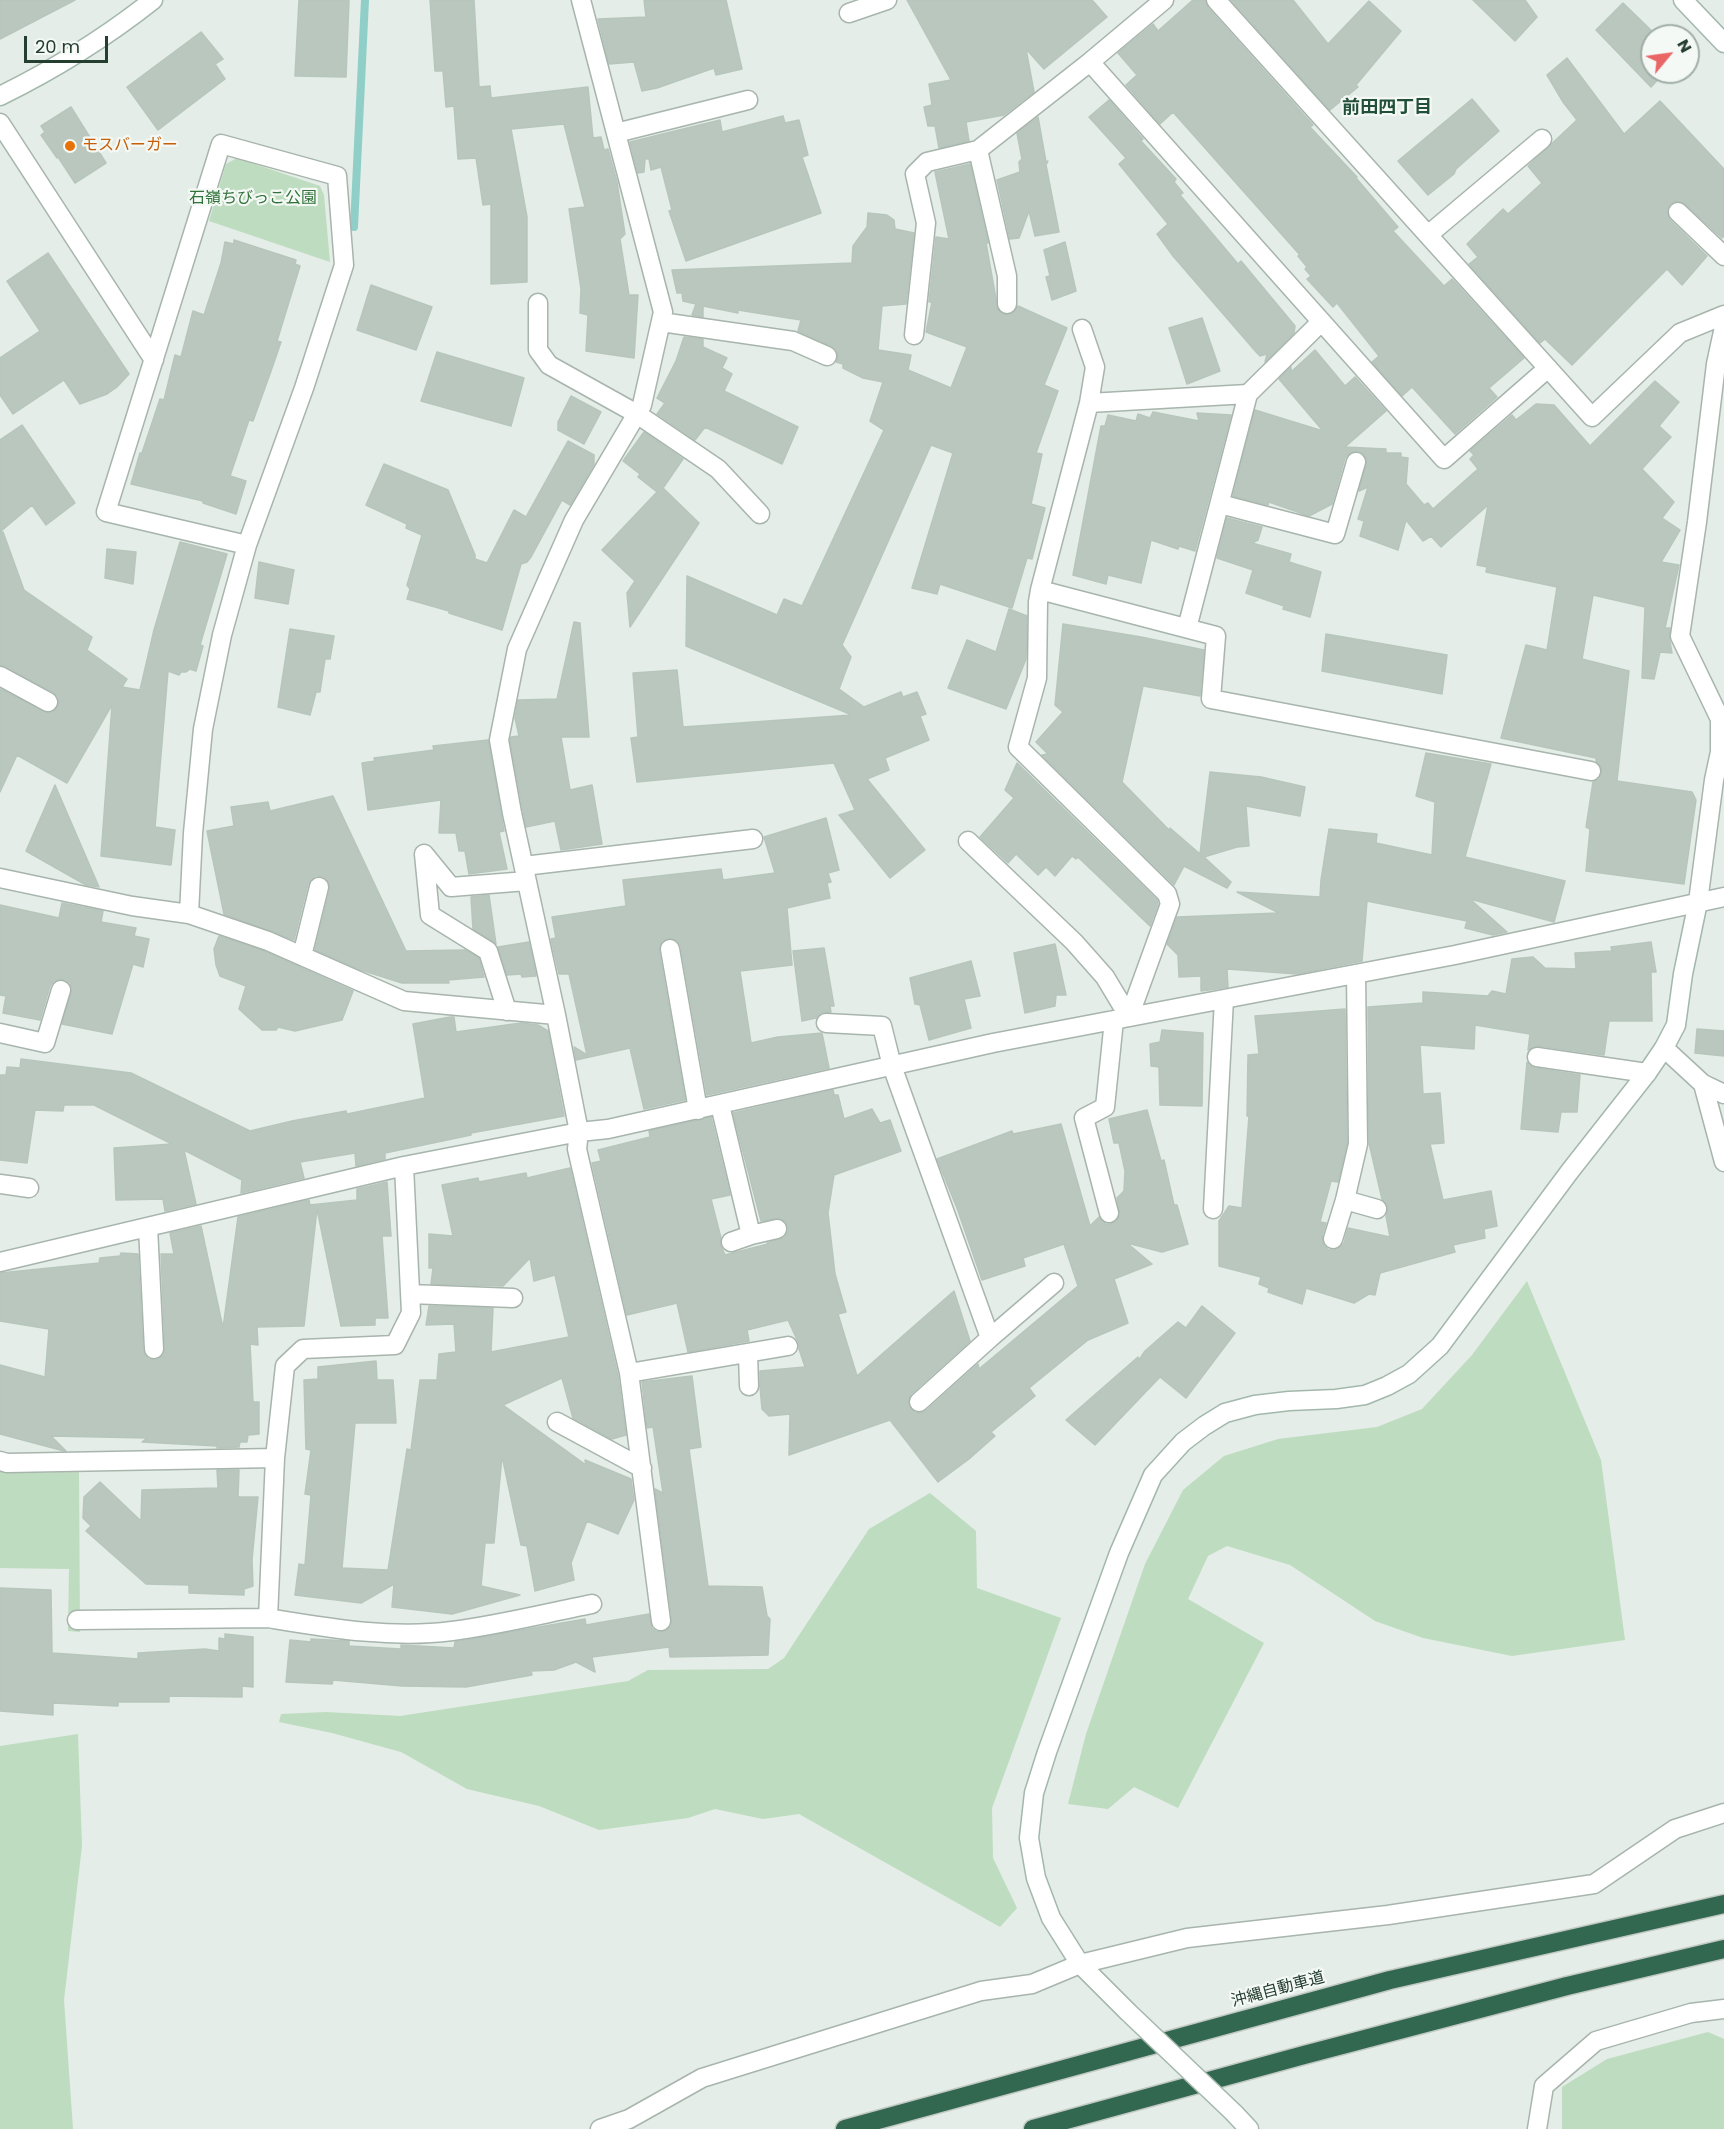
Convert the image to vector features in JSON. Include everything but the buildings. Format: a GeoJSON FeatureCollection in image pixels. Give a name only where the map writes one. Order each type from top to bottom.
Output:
{"type":"FeatureCollection","features":[{"type":"Feature","properties":{"kind":"highway","name":"沖縄自動車道"},"geometry":{"type":"LineString","coordinates":[[845,2129],[1390,1980],[1724,1904]]}},
{"type":"Feature","properties":{"kind":"highway"},"geometry":{"type":"LineString","coordinates":[[1033,2129],[1567,1986],[1724,1949]]}},
{"type":"Feature","properties":{"kind":"street"},"geometry":{"type":"LineString","coordinates":[[0,96],[80,53],[153,0]]}},
{"type":"Feature","properties":{"kind":"street"},"geometry":{"type":"LineString","coordinates":[[581,0],[663,312],[642,405],[574,520],[518,650],[499,740],[579,1132],[577,1149],[629,1373],[661,1621]]}},
{"type":"Feature","properties":{"kind":"street"},"geometry":{"type":"LineString","coordinates":[[849,13],[887,0]]}},
{"type":"Feature","properties":{"kind":"street"},"geometry":{"type":"LineString","coordinates":[[914,335],[926,223],[915,174],[927,162],[978,150],[1090,62],[1164,0]]}},
{"type":"Feature","properties":{"kind":"street"},"geometry":{"type":"LineString","coordinates":[[1216,0],[1592,417],[1680,333],[1724,315]]}},
{"type":"Feature","properties":{"kind":"street"},"geometry":{"type":"LineString","coordinates":[[1683,0],[1724,43]]}},
{"type":"Feature","properties":{"kind":"street"},"geometry":{"type":"LineString","coordinates":[[1090,62],[1444,459],[1548,368]]}},
{"type":"Feature","properties":{"kind":"street"},"geometry":{"type":"LineString","coordinates":[[616,133],[748,100]]}},
{"type":"Feature","properties":{"kind":"street"},"geometry":{"type":"LineString","coordinates":[[0,123],[154,360]]}},
{"type":"Feature","properties":{"kind":"street"},"geometry":{"type":"LineString","coordinates":[[1428,235],[1542,139]]}},
{"type":"Feature","properties":{"kind":"street"},"geometry":{"type":"LineString","coordinates":[[189,915],[193,833],[203,729],[222,635],[247,545],[304,388],[344,265],[337,176],[221,144],[106,512],[247,545]]}},
{"type":"Feature","properties":{"kind":"street"},"geometry":{"type":"LineString","coordinates":[[978,150],[1006,276],[1007,304]]}},
{"type":"Feature","properties":{"kind":"street"},"geometry":{"type":"LineString","coordinates":[[1678,212],[1724,256]]}},
{"type":"Feature","properties":{"kind":"street"},"geometry":{"type":"LineString","coordinates":[[538,303],[538,350],[549,365],[637,414],[718,469],[760,514]]}},
{"type":"Feature","properties":{"kind":"street"},"geometry":{"type":"LineString","coordinates":[[661,322],[793,341],[827,356]]}},
{"type":"Feature","properties":{"kind":"street"},"geometry":{"type":"LineString","coordinates":[[1187,628],[1248,394],[1322,322]]}},
{"type":"Feature","properties":{"kind":"street"},"geometry":{"type":"LineString","coordinates":[[1249,2129],[1080,1964],[1051,1918],[1036,1878],[1029,1838],[1034,1792],[1119,1553],[1153,1475],[1183,1443],[1204,1426],[1226,1413],[1254,1405],[1365,1395],[1409,1374],[1440,1347],[1570,1171],[1647,1073],[1676,1025],[1683,974],[1698,902],[1714,780],[1720,752],[1722,718],[1680,636],[1697,522],[1716,364],[1724,327]]}},
{"type":"Feature","properties":{"kind":"street"},"geometry":{"type":"LineString","coordinates":[[1082,329],[1095,367],[1089,404],[1040,590],[1037,678],[1018,747],[1167,894],[1170,904],[1121,1018],[1105,1107],[1084,1118],[1109,1213]]}},
{"type":"Feature","properties":{"kind":"street"},"geometry":{"type":"LineString","coordinates":[[1089,404],[1248,394]]}},
{"type":"Feature","properties":{"kind":"street"},"geometry":{"type":"LineString","coordinates":[[1220,504],[1335,534],[1356,462]]}},
{"type":"Feature","properties":{"kind":"street"},"geometry":{"type":"LineString","coordinates":[[1040,590],[1216,636],[1211,699],[1591,771]]}},
{"type":"Feature","properties":{"kind":"street"},"geometry":{"type":"LineString","coordinates":[[0,676],[48,702]]}},
{"type":"Feature","properties":{"kind":"street"},"geometry":{"type":"LineString","coordinates":[[507,1011],[488,951],[430,915],[424,854],[451,887],[525,873],[753,839]]}},
{"type":"Feature","properties":{"kind":"street"},"geometry":{"type":"LineString","coordinates":[[968,841],[1074,942],[1105,977],[1121,1018]]}},
{"type":"Feature","properties":{"kind":"street"},"geometry":{"type":"LineString","coordinates":[[0,878],[132,906],[189,915],[268,941],[404,1001],[556,1015]]}},
{"type":"Feature","properties":{"kind":"street"},"geometry":{"type":"LineString","coordinates":[[302,956],[319,887]]}},
{"type":"Feature","properties":{"kind":"street"},"geometry":{"type":"LineString","coordinates":[[0,1262],[404,1166],[579,1132],[608,1129],[993,1043],[1455,956],[1724,897]]}},
{"type":"Feature","properties":{"kind":"street"},"geometry":{"type":"LineString","coordinates":[[670,949],[698,1110]]}},
{"type":"Feature","properties":{"kind":"street"},"geometry":{"type":"LineString","coordinates":[[1333,1239],[1358,1144],[1356,974]]}},
{"type":"Feature","properties":{"kind":"street"},"geometry":{"type":"LineString","coordinates":[[0,1033],[45,1043],[62,990]]}},
{"type":"Feature","properties":{"kind":"street"},"geometry":{"type":"LineString","coordinates":[[1213,1209],[1224,999]]}},
{"type":"Feature","properties":{"kind":"street"},"geometry":{"type":"LineString","coordinates":[[826,1023],[882,1026],[892,1066],[990,1338]]}},
{"type":"Feature","properties":{"kind":"street"},"geometry":{"type":"LineString","coordinates":[[1664,1048],[1703,1084],[1724,1094]]}},
{"type":"Feature","properties":{"kind":"street"},"geometry":{"type":"LineString","coordinates":[[1537,1057],[1647,1073]]}},
{"type":"Feature","properties":{"kind":"street"},"geometry":{"type":"LineString","coordinates":[[1703,1084],[1724,1162]]}},
{"type":"Feature","properties":{"kind":"street"},"geometry":{"type":"LineString","coordinates":[[720,1105],[751,1235]]}},
{"type":"Feature","properties":{"kind":"street"},"geometry":{"type":"LineString","coordinates":[[268,1618],[275,1458],[285,1366],[303,1349],[395,1345],[411,1313],[404,1166]]}},
{"type":"Feature","properties":{"kind":"street"},"geometry":{"type":"LineString","coordinates":[[0,1184],[28,1188]]}},
{"type":"Feature","properties":{"kind":"street"},"geometry":{"type":"LineString","coordinates":[[1345,1200],[1377,1209]]}},
{"type":"Feature","properties":{"kind":"street"},"geometry":{"type":"LineString","coordinates":[[148,1227],[154,1348]]}},
{"type":"Feature","properties":{"kind":"street"},"geometry":{"type":"LineString","coordinates":[[730,1242],[777,1229]]}},
{"type":"Feature","properties":{"kind":"street"},"geometry":{"type":"LineString","coordinates":[[920,1402],[1054,1283]]}},
{"type":"Feature","properties":{"kind":"street"},"geometry":{"type":"LineString","coordinates":[[410,1294],[513,1298]]}},
{"type":"Feature","properties":{"kind":"street"},"geometry":{"type":"LineString","coordinates":[[629,1373],[788,1346]]}},
{"type":"Feature","properties":{"kind":"street"},"geometry":{"type":"LineString","coordinates":[[748,1353],[749,1386]]}},
{"type":"Feature","properties":{"kind":"street"},"geometry":{"type":"LineString","coordinates":[[557,1422],[642,1467]]}},
{"type":"Feature","properties":{"kind":"street"},"geometry":{"type":"LineString","coordinates":[[0,1461],[7,1463],[275,1458]]}},
{"type":"Feature","properties":{"kind":"street"},"geometry":{"type":"LineString","coordinates":[[77,1620],[268,1618],[334,1628],[398,1634],[452,1631],[592,1604]]}},
{"type":"Feature","properties":{"kind":"street"},"geometry":{"type":"LineString","coordinates":[[600,2129],[629,2119],[702,2079],[981,1991],[1032,1984],[1080,1964],[1187,1938],[1388,1915],[1594,1884],[1675,1829],[1724,1813]]}},
{"type":"Feature","properties":{"kind":"street"},"geometry":{"type":"LineString","coordinates":[[1536,2129],[1544,2086],[1596,2041],[1691,2013],[1724,2008]]}},
{"type":"Feature","properties":{"kind":"green space","name":"石嶺ちびっこ公園"},"geometry":{"type":"Polygon","coordinates":[[[237,158],[320,186],[324,195],[330,262],[209,221],[226,164],[237,158]]]}},
{"type":"Feature","properties":{"kind":"green space"},"geometry":{"type":"Polygon","coordinates":[[[1527,1281],[1601,1460],[1625,1640],[1512,1656],[1423,1638],[1375,1621],[1290,1565],[1227,1546],[1208,1556],[1188,1599],[1264,1643],[1178,1808],[1134,1787],[1108,1809],[1068,1804],[1086,1734],[1145,1564],[1183,1490],[1224,1456],[1278,1439],[1377,1427],[1422,1409],[1472,1355],[1527,1281]]]}},
{"type":"Feature","properties":{"kind":"green space"},"geometry":{"type":"Polygon","coordinates":[[[0,1471],[9,1473],[79,1472],[80,1632],[68,1631],[69,1569],[0,1568],[0,1471]]]}},
{"type":"Feature","properties":{"kind":"green space"},"geometry":{"type":"Polygon","coordinates":[[[930,1493],[976,1531],[977,1588],[1061,1618],[992,1808],[993,1858],[1017,1908],[1000,1927],[799,1814],[763,1819],[715,1809],[688,1818],[599,1830],[539,1806],[467,1789],[401,1752],[332,1733],[279,1722],[281,1714],[326,1712],[400,1716],[628,1681],[648,1670],[768,1669],[784,1658],[869,1529],[930,1493]]]}},
{"type":"Feature","properties":{"kind":"green space"},"geometry":{"type":"Polygon","coordinates":[[[78,1734],[82,1846],[64,2000],[73,2129],[0,2129],[0,1746],[78,1734]]]}},
{"type":"Feature","properties":{"kind":"green space"},"geometry":{"type":"Polygon","coordinates":[[[1708,2032],[1724,2039],[1724,2129],[1562,2129],[1562,2087],[1607,2059],[1708,2032]]]}},
{"type":"Feature","properties":{"kind":"waterway"},"geometry":{"type":"LineString","coordinates":[[354,227],[365,0]]}},
{"type":"Feature","properties":{"kind":"place","name":"モスバーガー"},"geometry":{"type":"Point","coordinates":[70,146]}},
{"type":"Feature","properties":{"kind":"district","name":"前田四丁目"},"geometry":{"type":"Point","coordinates":[1387,108]}}]}
